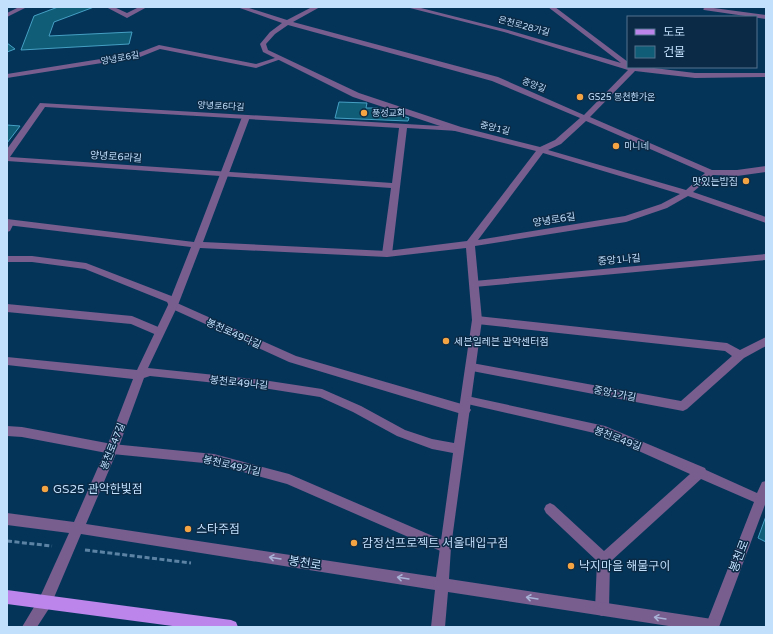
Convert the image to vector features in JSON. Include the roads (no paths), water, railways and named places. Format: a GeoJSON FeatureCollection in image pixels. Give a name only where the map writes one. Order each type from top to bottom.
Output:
{"type":"FeatureCollection","features":[{"type":"Feature","properties":{"kind":"main road"},"geometry":{"type":"LineString","coordinates":[[7,598],[232,627]]}},
{"type":"Feature","properties":{"kind":"street"},"geometry":{"type":"LineString","coordinates":[[7,14],[24,7]]}},
{"type":"Feature","properties":{"kind":"street"},"geometry":{"type":"LineString","coordinates":[[109,7],[127,16],[144,7]]}},
{"type":"Feature","properties":{"kind":"street","name":"중앙길"},"geometry":{"type":"LineString","coordinates":[[240,7],[289,23],[495,79],[711,172],[737,174],[766,169]]}},
{"type":"Feature","properties":{"kind":"street"},"geometry":{"type":"LineString","coordinates":[[289,23],[317,7]]}},
{"type":"Feature","properties":{"kind":"street","name":"은천로28가길"},"geometry":{"type":"LineString","coordinates":[[409,7],[506,30],[627,66]]}},
{"type":"Feature","properties":{"kind":"street"},"geometry":{"type":"LineString","coordinates":[[551,7],[627,65]]}},
{"type":"Feature","properties":{"kind":"street"},"geometry":{"type":"LineString","coordinates":[[706,8],[766,17]]}},
{"type":"Feature","properties":{"kind":"street","name":"중앙1길"},"geometry":{"type":"LineString","coordinates":[[289,23],[270,35],[263,44],[265,51],[278,59],[356,95],[458,129],[542,150],[687,193],[766,220]]}},
{"type":"Feature","properties":{"kind":"street","name":"양녕로6길"},"geometry":{"type":"LineString","coordinates":[[7,76],[140,55],[159,47],[256,66],[278,59]]}},
{"type":"Feature","properties":{"kind":"street"},"geometry":{"type":"LineString","coordinates":[[438,627],[445,547],[472,366],[477,320],[470,244],[542,150],[558,142],[586,117],[629,68]]}},
{"type":"Feature","properties":{"kind":"street","name":"은천로28가길"},"geometry":{"type":"LineString","coordinates":[[646,68],[683,75],[715,77],[766,75]]}},
{"type":"Feature","properties":{"kind":"street","name":"양녕로6다길"},"geometry":{"type":"LineString","coordinates":[[7,155],[43,105],[458,129]]}},
{"type":"Feature","properties":{"kind":"street"},"geometry":{"type":"LineString","coordinates":[[197,245],[246,117]]}},
{"type":"Feature","properties":{"kind":"street"},"geometry":{"type":"LineString","coordinates":[[388,254],[403,127]]}},
{"type":"Feature","properties":{"kind":"street","name":"양녕로6라길"},"geometry":{"type":"LineString","coordinates":[[7,159],[396,186]]}},
{"type":"Feature","properties":{"kind":"street","name":"양녕로6길"},"geometry":{"type":"LineString","coordinates":[[8,225],[197,245],[388,254],[470,244],[626,219],[664,206],[687,193],[711,172]]}},
{"type":"Feature","properties":{"kind":"street","name":"봉천로47길"},"geometry":{"type":"LineString","coordinates":[[45,602],[112,448],[140,375],[197,245]]}},
{"type":"Feature","properties":{"kind":"street","name":"중앙1나길"},"geometry":{"type":"LineString","coordinates":[[474,284],[766,256]]}},
{"type":"Feature","properties":{"kind":"street","name":"봉천로49다길"},"geometry":{"type":"LineString","coordinates":[[7,259],[32,259],[86,266],[171,300],[172,305],[292,359],[466,405]]}},
{"type":"Feature","properties":{"kind":"street"},"geometry":{"type":"LineString","coordinates":[[7,308],[132,320],[159,332]]}},
{"type":"Feature","properties":{"kind":"street"},"geometry":{"type":"LineString","coordinates":[[477,320],[727,347],[740,355]]}},
{"type":"Feature","properties":{"kind":"street","name":"중앙1가길"},"geometry":{"type":"LineString","coordinates":[[472,366],[683,406],[740,355],[766,341]]}},
{"type":"Feature","properties":{"kind":"street","name":"봉천로49나길"},"geometry":{"type":"LineString","coordinates":[[7,362],[140,375],[150,372],[263,384],[322,393],[357,409],[401,433],[432,444],[460,449]]}},
{"type":"Feature","properties":{"kind":"street","name":"봉천로49길"},"geometry":{"type":"LineString","coordinates":[[466,405],[605,431],[701,472],[761,500]]}},
{"type":"Feature","properties":{"kind":"street","name":"봉천로49가길"},"geometry":{"type":"LineString","coordinates":[[7,431],[22,432],[112,448],[214,459],[289,478],[445,547]]}},
{"type":"Feature","properties":{"kind":"street"},"geometry":{"type":"LineString","coordinates":[[602,609],[604,559],[701,472]]}},
{"type":"Feature","properties":{"kind":"street","name":"봉천로"},"geometry":{"type":"LineString","coordinates":[[7,519],[78,528],[712,627],[766,486]]}},
{"type":"Feature","properties":{"kind":"street"},"geometry":{"type":"LineString","coordinates":[[550,509],[604,559]]}},
{"type":"Feature","properties":{"kind":"street"},"geometry":{"type":"LineString","coordinates":[[29,627],[45,602]]}},
{"type":"Feature","properties":{"kind":"place","name":"GS25 봉천한가온"},"geometry":{"type":"Point","coordinates":[580,97]}},
{"type":"Feature","properties":{"kind":"place","name":"풍성교회"},"geometry":{"type":"Point","coordinates":[364,113]}},
{"type":"Feature","properties":{"kind":"place","name":"미니네"},"geometry":{"type":"Point","coordinates":[616,146]}},
{"type":"Feature","properties":{"kind":"place","name":"맛있는밥집"},"geometry":{"type":"Point","coordinates":[746,181]}},
{"type":"Feature","properties":{"kind":"place","name":"세븐일레븐 관악센터점"},"geometry":{"type":"Point","coordinates":[446,341]}},
{"type":"Feature","properties":{"kind":"place","name":"GS25 관악한빛점"},"geometry":{"type":"Point","coordinates":[45,489]}},
{"type":"Feature","properties":{"kind":"place","name":"스타주점"},"geometry":{"type":"Point","coordinates":[188,529]}},
{"type":"Feature","properties":{"kind":"place","name":"감정선프로젝트 서울대입구점"},"geometry":{"type":"Point","coordinates":[354,543]}},
{"type":"Feature","properties":{"kind":"place","name":"낙지마을 해물구이"},"geometry":{"type":"Point","coordinates":[571,566]}}]}
